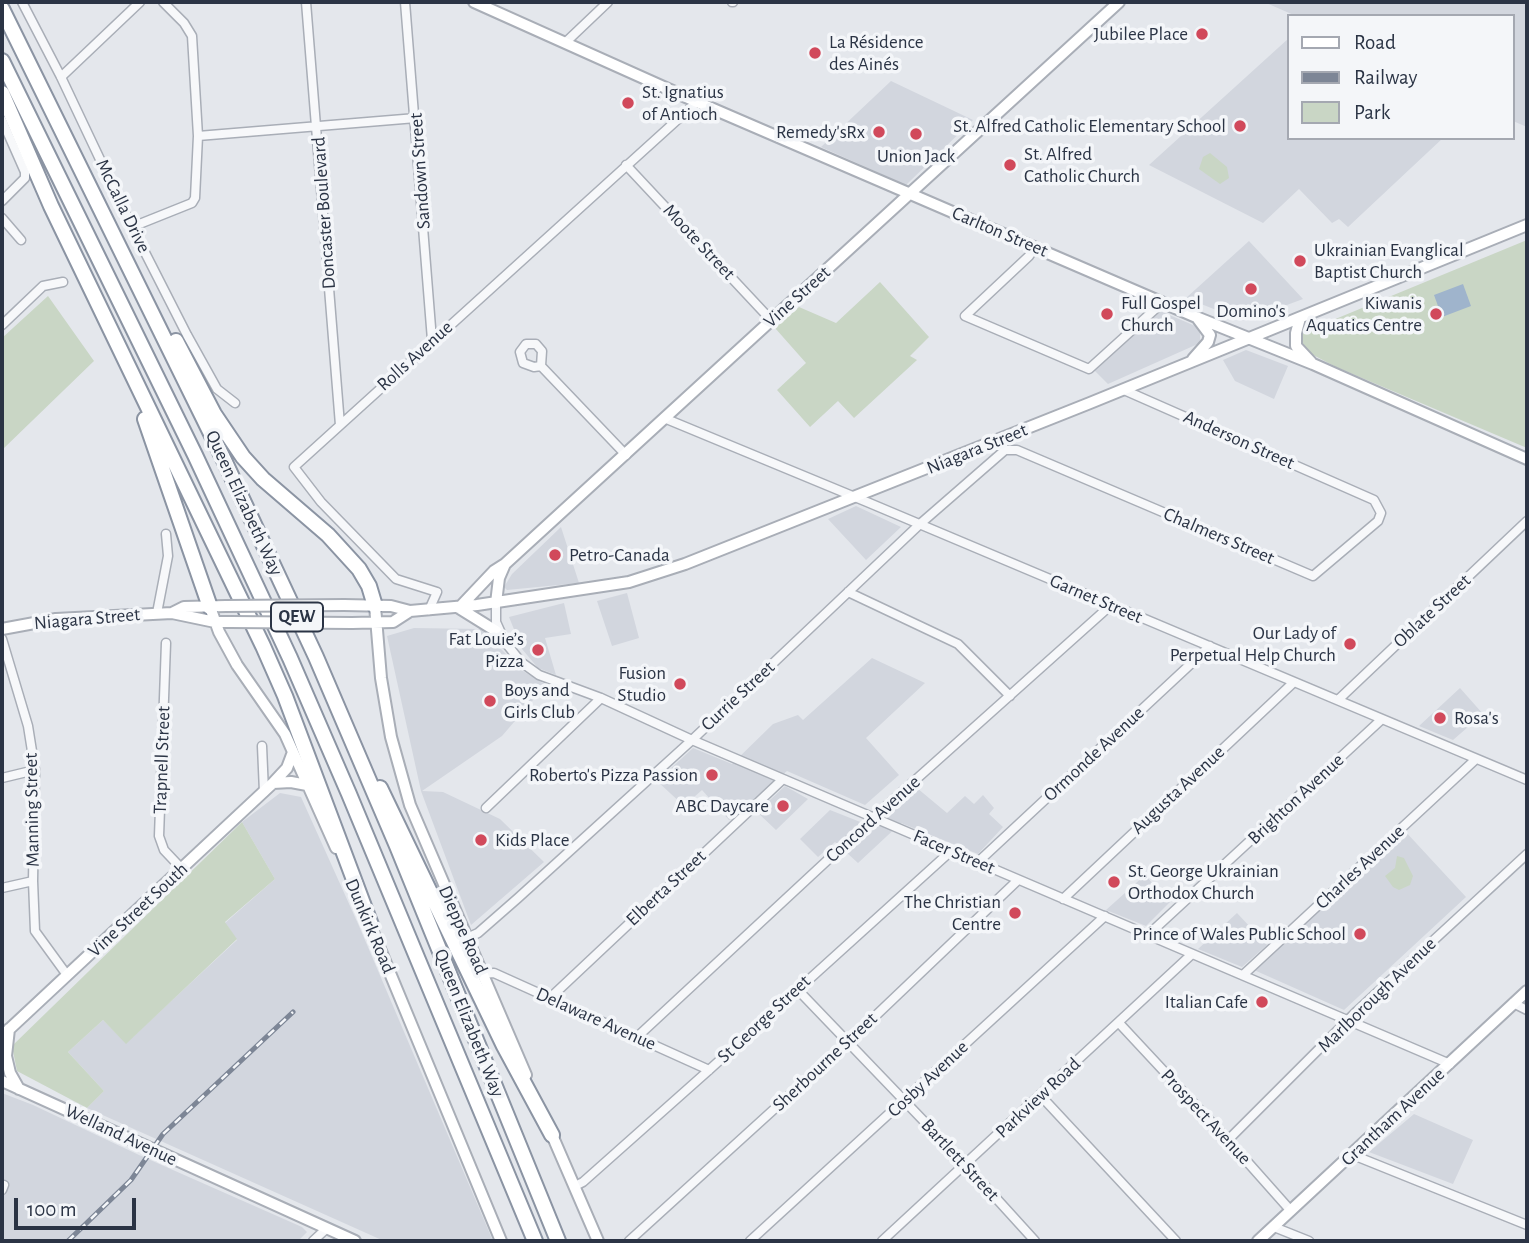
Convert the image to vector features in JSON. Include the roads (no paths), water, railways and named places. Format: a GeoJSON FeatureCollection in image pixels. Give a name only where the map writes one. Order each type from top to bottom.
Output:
{"type":"FeatureCollection","features":[{"type":"Feature","properties":{"kind":"highway","name":"Queen Elizabeth Way"},"geometry":{"type":"LineString","coordinates":[[2,9],[224,460],[340,714],[558,1241]]}},
{"type":"Feature","properties":{"kind":"highway","name":"Queen Elizabeth Way"},"geometry":{"type":"LineString","coordinates":[[2,61],[195,455],[290,658],[535,1241]]}},
{"type":"Feature","properties":{"kind":"highway"},"geometry":{"type":"LineString","coordinates":[[2,93],[51,206],[268,658],[371,925]]}},
{"type":"Feature","properties":{"kind":"highway"},"geometry":{"type":"LineString","coordinates":[[106,218],[130,254],[214,414],[243,457],[263,479],[328,535],[359,569],[369,586],[375,606]]}},
{"type":"Feature","properties":{"kind":"highway"},"geometry":{"type":"LineString","coordinates":[[124,358],[210,607]]}},
{"type":"Feature","properties":{"kind":"highway"},"geometry":{"type":"LineString","coordinates":[[340,714],[392,809],[504,1046],[552,1135]]}},
{"type":"Feature","properties":{"kind":"main road","name":"Carlton Street"},"geometry":{"type":"LineString","coordinates":[[474,2],[697,102],[1196,317],[1313,364],[1527,459]]}},
{"type":"Feature","properties":{"kind":"main road","name":"Vine Street"},"geometry":{"type":"LineString","coordinates":[[458,607],[494,571],[626,455],[1119,2]]}},
{"type":"Feature","properties":{"kind":"main road","name":"Niagara Street"},"geometry":{"type":"LineString","coordinates":[[172,612],[184,607],[344,605],[391,606],[410,611],[429,610],[496,603],[629,582],[685,565],[1124,390],[1527,225]]}},
{"type":"Feature","properties":{"kind":"main road"},"geometry":{"type":"LineString","coordinates":[[1188,363],[1202,349],[1210,335],[1196,317]]}},
{"type":"Feature","properties":{"kind":"main road"},"geometry":{"type":"LineString","coordinates":[[1300,318],[1296,346],[1313,364]]}},
{"type":"Feature","properties":{"kind":"main road"},"geometry":{"type":"LineString","coordinates":[[496,603],[499,578],[505,564]]}},
{"type":"Feature","properties":{"kind":"main road","name":"Dieppe Road"},"geometry":{"type":"LineString","coordinates":[[375,606],[381,678],[391,737],[417,825],[598,1241]]}},
{"type":"Feature","properties":{"kind":"main road","name":"Dunkirk Road"},"geometry":{"type":"LineString","coordinates":[[210,607],[237,666],[276,718],[293,752],[371,925],[501,1241]]}},
{"type":"Feature","properties":{"kind":"main road"},"geometry":{"type":"LineString","coordinates":[[458,607],[496,631],[505,642]]}},
{"type":"Feature","properties":{"kind":"main road","name":"Niagara Street"},"geometry":{"type":"LineString","coordinates":[[2,629],[56,619],[172,612],[215,622],[377,623],[393,622],[410,611]]}},
{"type":"Feature","properties":{"kind":"main road","name":"Vine Street South"},"geometry":{"type":"LineString","coordinates":[[5,1033],[264,792],[287,768],[293,752]]}},
{"type":"Feature","properties":{"kind":"main road"},"geometry":{"type":"LineString","coordinates":[[273,783],[307,785]]}},
{"type":"Feature","properties":{"kind":"main road","name":"Grantham Avenue"},"geometry":{"type":"LineString","coordinates":[[1258,1241],[1527,991]]}},
{"type":"Feature","properties":{"kind":"main road"},"geometry":{"type":"LineString","coordinates":[[5,1033],[9,1073],[19,1088]]}},
{"type":"Feature","properties":{"kind":"main road","name":"Welland Avenue"},"geometry":{"type":"LineString","coordinates":[[2,1081],[355,1241]]}},
{"type":"Feature","properties":{"kind":"street","name":"McCalla Drive"},"geometry":{"type":"LineString","coordinates":[[22,2],[132,227],[217,388],[236,403]]}},
{"type":"Feature","properties":{"kind":"street"},"geometry":{"type":"LineString","coordinates":[[61,77],[140,2]]}},
{"type":"Feature","properties":{"kind":"street"},"geometry":{"type":"LineString","coordinates":[[132,227],[192,203],[195,198],[198,136],[192,36],[184,23],[163,2]]}},
{"type":"Feature","properties":{"kind":"street","name":"Doncaster Boulevard"},"geometry":{"type":"LineString","coordinates":[[306,2],[340,425]]}},
{"type":"Feature","properties":{"kind":"street","name":"Sandown Street"},"geometry":{"type":"LineString","coordinates":[[405,2],[432,340]]}},
{"type":"Feature","properties":{"kind":"street"},"geometry":{"type":"LineString","coordinates":[[566,42],[608,2]]}},
{"type":"Feature","properties":{"kind":"street","name":"Rolls Avenue"},"geometry":{"type":"LineString","coordinates":[[429,610],[437,592],[396,579],[355,539],[293,467],[697,102]]}},
{"type":"Feature","properties":{"kind":"street"},"geometry":{"type":"LineString","coordinates":[[198,136],[416,118]]}},
{"type":"Feature","properties":{"kind":"street"},"geometry":{"type":"LineString","coordinates":[[2,120],[25,172],[25,178],[2,201]]}},
{"type":"Feature","properties":{"kind":"street","name":"Moote Street"},"geometry":{"type":"LineString","coordinates":[[626,165],[771,320]]}},
{"type":"Feature","properties":{"kind":"street"},"geometry":{"type":"LineString","coordinates":[[2,218],[21,240]]}},
{"type":"Feature","properties":{"kind":"street"},"geometry":{"type":"LineString","coordinates":[[1035,247],[1029,256],[965,316],[1089,369],[1163,302]]}},
{"type":"Feature","properties":{"kind":"street"},"geometry":{"type":"LineString","coordinates":[[2,325],[43,286],[63,282]]}},
{"type":"Feature","properties":{"kind":"street"},"geometry":{"type":"LineString","coordinates":[[541,366],[626,455]]}},
{"type":"Feature","properties":{"kind":"street","name":"Anderson Street"},"geometry":{"type":"LineString","coordinates":[[1124,390],[1354,491]]}},
{"type":"Feature","properties":{"kind":"street","name":"Garnet Street"},"geometry":{"type":"LineString","coordinates":[[664,418],[1527,780]]}},
{"type":"Feature","properties":{"kind":"street","name":"Chalmers Street"},"geometry":{"type":"LineString","coordinates":[[1005,450],[1017,450],[1313,576],[1378,521],[1381,513],[1374,500],[1354,491]]}},
{"type":"Feature","properties":{"kind":"street","name":"Currie Street"},"geometry":{"type":"LineString","coordinates":[[467,938],[478,933],[518,898],[692,740],[920,524],[1005,450]]}},
{"type":"Feature","properties":{"kind":"street","name":"Oblate Street"},"geometry":{"type":"LineString","coordinates":[[1338,700],[1527,522]]}},
{"type":"Feature","properties":{"kind":"street"},"geometry":{"type":"LineString","coordinates":[[157,613],[168,556],[166,534]]}},
{"type":"Feature","properties":{"kind":"street"},"geometry":{"type":"LineString","coordinates":[[848,592],[958,644],[1010,696]]}},
{"type":"Feature","properties":{"kind":"street","name":"Facer Street"},"geometry":{"type":"LineString","coordinates":[[496,603],[496,622],[505,642],[521,662],[539,675],[601,698],[692,740],[1450,1064]]}},
{"type":"Feature","properties":{"kind":"street","name":"Concord Avenue"},"geometry":{"type":"LineString","coordinates":[[637,1037],[874,817],[1111,605]]}},
{"type":"Feature","properties":{"kind":"street","name":"Manning Street"},"geometry":{"type":"LineString","coordinates":[[2,639],[29,726],[35,770],[35,931],[67,975]]}},
{"type":"Feature","properties":{"kind":"street","name":"Trapnell Street"},"geometry":{"type":"LineString","coordinates":[[166,643],[159,836],[164,850],[182,869]]}},
{"type":"Feature","properties":{"kind":"street","name":"Ormonde Avenue"},"geometry":{"type":"LineString","coordinates":[[978,862],[1210,646]]}},
{"type":"Feature","properties":{"kind":"street","name":"Augusta Avenue"},"geometry":{"type":"LineString","coordinates":[[1063,899],[1294,682]]}},
{"type":"Feature","properties":{"kind":"street"},"geometry":{"type":"LineString","coordinates":[[486,808],[601,698]]}},
{"type":"Feature","properties":{"kind":"street","name":"Brighton Avenue"},"geometry":{"type":"LineString","coordinates":[[1147,935],[1382,719]]}},
{"type":"Feature","properties":{"kind":"street"},"geometry":{"type":"LineString","coordinates":[[262,746],[264,792]]}},
{"type":"Feature","properties":{"kind":"street","name":"Charles Avenue"},"geometry":{"type":"LineString","coordinates":[[1243,975],[1476,759]]}},
{"type":"Feature","properties":{"kind":"street"},"geometry":{"type":"LineString","coordinates":[[2,778],[35,770]]}},
{"type":"Feature","properties":{"kind":"street","name":"Elberta Street"},"geometry":{"type":"LineString","coordinates":[[550,998],[783,779]]}},
{"type":"Feature","properties":{"kind":"street","name":"St George Street"},"geometry":{"type":"LineString","coordinates":[[575,1186],[583,1182],[709,1070],[951,851]]}},
{"type":"Feature","properties":{"kind":"street","name":"Marlborough Avenue"},"geometry":{"type":"LineString","coordinates":[[1228,1140],[1527,853]]}},
{"type":"Feature","properties":{"kind":"street","name":"Sherbourne Street"},"geometry":{"type":"LineString","coordinates":[[629,1241],[848,1042],[1018,880]]}},
{"type":"Feature","properties":{"kind":"street"},"geometry":{"type":"LineString","coordinates":[[2,888],[33,881]]}},
{"type":"Feature","properties":{"kind":"street","name":"Cosby Avenue"},"geometry":{"type":"LineString","coordinates":[[750,1241],[1105,916]]}},
{"type":"Feature","properties":{"kind":"street","name":"Parkview Road"},"geometry":{"type":"LineString","coordinates":[[886,1240],[1192,954]]}},
{"type":"Feature","properties":{"kind":"street","name":"Delaware Avenue"},"geometry":{"type":"LineString","coordinates":[[482,974],[494,974],[709,1070]]}},
{"type":"Feature","properties":{"kind":"street","name":"Bartlett Street"},"geometry":{"type":"LineString","coordinates":[[797,989],[1035,1241]]}},
{"type":"Feature","properties":{"kind":"street"},"geometry":{"type":"LineString","coordinates":[[1513,1003],[1527,1010]]}},
{"type":"Feature","properties":{"kind":"street","name":"Prospect Avenue"},"geometry":{"type":"LineString","coordinates":[[1119,1023],[1291,1211]]}},
{"type":"Feature","properties":{"kind":"street"},"geometry":{"type":"LineString","coordinates":[[1040,1095],[1176,1241]]}},
{"type":"Feature","properties":{"kind":"street"},"geometry":{"type":"LineString","coordinates":[[1353,1155],[1527,1225]]}},
{"type":"Feature","properties":{"kind":"street"},"geometry":{"type":"LineString","coordinates":[[1274,1227],[1309,1241]]}},
{"type":"Feature","properties":{"kind":"street"},"geometry":{"type":"LineString","coordinates":[[313,1241],[326,1229]]}},
{"type":"Feature","properties":{"kind":"water"},"geometry":{"type":"Polygon","coordinates":[[[1463,284],[1471,306],[1442,317],[1434,295],[1463,284]]]}},
{"type":"Feature","properties":{"kind":"railway"},"geometry":{"type":"LineString","coordinates":[[68,1241],[131,1180],[163,1134],[293,1012]]}},
{"type":"Feature","properties":{"kind":"place","name":"Jubilee Place"},"geometry":{"type":"Point","coordinates":[1202,34]}},
{"type":"Feature","properties":{"kind":"place","name":"La Résidence des Ainés"},"geometry":{"type":"Point","coordinates":[815,53]}},
{"type":"Feature","properties":{"kind":"place","name":"St. Ignatius of Antioch"},"geometry":{"type":"Point","coordinates":[628,103]}},
{"type":"Feature","properties":{"kind":"place","name":"St. Alfred Catholic Elementary School"},"geometry":{"type":"Point","coordinates":[1240,126]}},
{"type":"Feature","properties":{"kind":"place","name":"Remedy'sRx"},"geometry":{"type":"Point","coordinates":[879,132]}},
{"type":"Feature","properties":{"kind":"place","name":"Union Jack"},"geometry":{"type":"Point","coordinates":[916,134]}},
{"type":"Feature","properties":{"kind":"place","name":"St. Alfred Catholic Church"},"geometry":{"type":"Point","coordinates":[1010,165]}},
{"type":"Feature","properties":{"kind":"place","name":"Ukrainian Evanglical Baptist Church"},"geometry":{"type":"Point","coordinates":[1300,261]}},
{"type":"Feature","properties":{"kind":"place","name":"Domino's"},"geometry":{"type":"Point","coordinates":[1251,289]}},
{"type":"Feature","properties":{"kind":"place","name":"Full Gospel Church"},"geometry":{"type":"Point","coordinates":[1107,314]}},
{"type":"Feature","properties":{"kind":"place","name":"Kiwanis Aquatics Centre"},"geometry":{"type":"Point","coordinates":[1436,314]}},
{"type":"Feature","properties":{"kind":"place","name":"Petro-Canada"},"geometry":{"type":"Point","coordinates":[555,555]}},
{"type":"Feature","properties":{"kind":"place","name":"Our Lady of Perpetual Help Church"},"geometry":{"type":"Point","coordinates":[1350,644]}},
{"type":"Feature","properties":{"kind":"place","name":"Fat Louie’s Pizza"},"geometry":{"type":"Point","coordinates":[538,650]}},
{"type":"Feature","properties":{"kind":"place","name":"Fusion Studio"},"geometry":{"type":"Point","coordinates":[680,684]}},
{"type":"Feature","properties":{"kind":"place","name":"Boys and Girls Club"},"geometry":{"type":"Point","coordinates":[490,701]}},
{"type":"Feature","properties":{"kind":"place","name":"Rosa's"},"geometry":{"type":"Point","coordinates":[1440,718]}},
{"type":"Feature","properties":{"kind":"place","name":"Roberto's Pizza Passion"},"geometry":{"type":"Point","coordinates":[712,775]}},
{"type":"Feature","properties":{"kind":"place","name":"ABC Daycare"},"geometry":{"type":"Point","coordinates":[783,806]}},
{"type":"Feature","properties":{"kind":"place","name":"Kids Place"},"geometry":{"type":"Point","coordinates":[481,840]}},
{"type":"Feature","properties":{"kind":"place","name":"St. George Ukrainian Orthodox Church"},"geometry":{"type":"Point","coordinates":[1114,882]}},
{"type":"Feature","properties":{"kind":"place","name":"The Christian Centre"},"geometry":{"type":"Point","coordinates":[1015,913]}},
{"type":"Feature","properties":{"kind":"place","name":"Prince of Wales Public School"},"geometry":{"type":"Point","coordinates":[1360,934]}},
{"type":"Feature","properties":{"kind":"place","name":"Italian Cafe"},"geometry":{"type":"Point","coordinates":[1262,1002]}}]}
